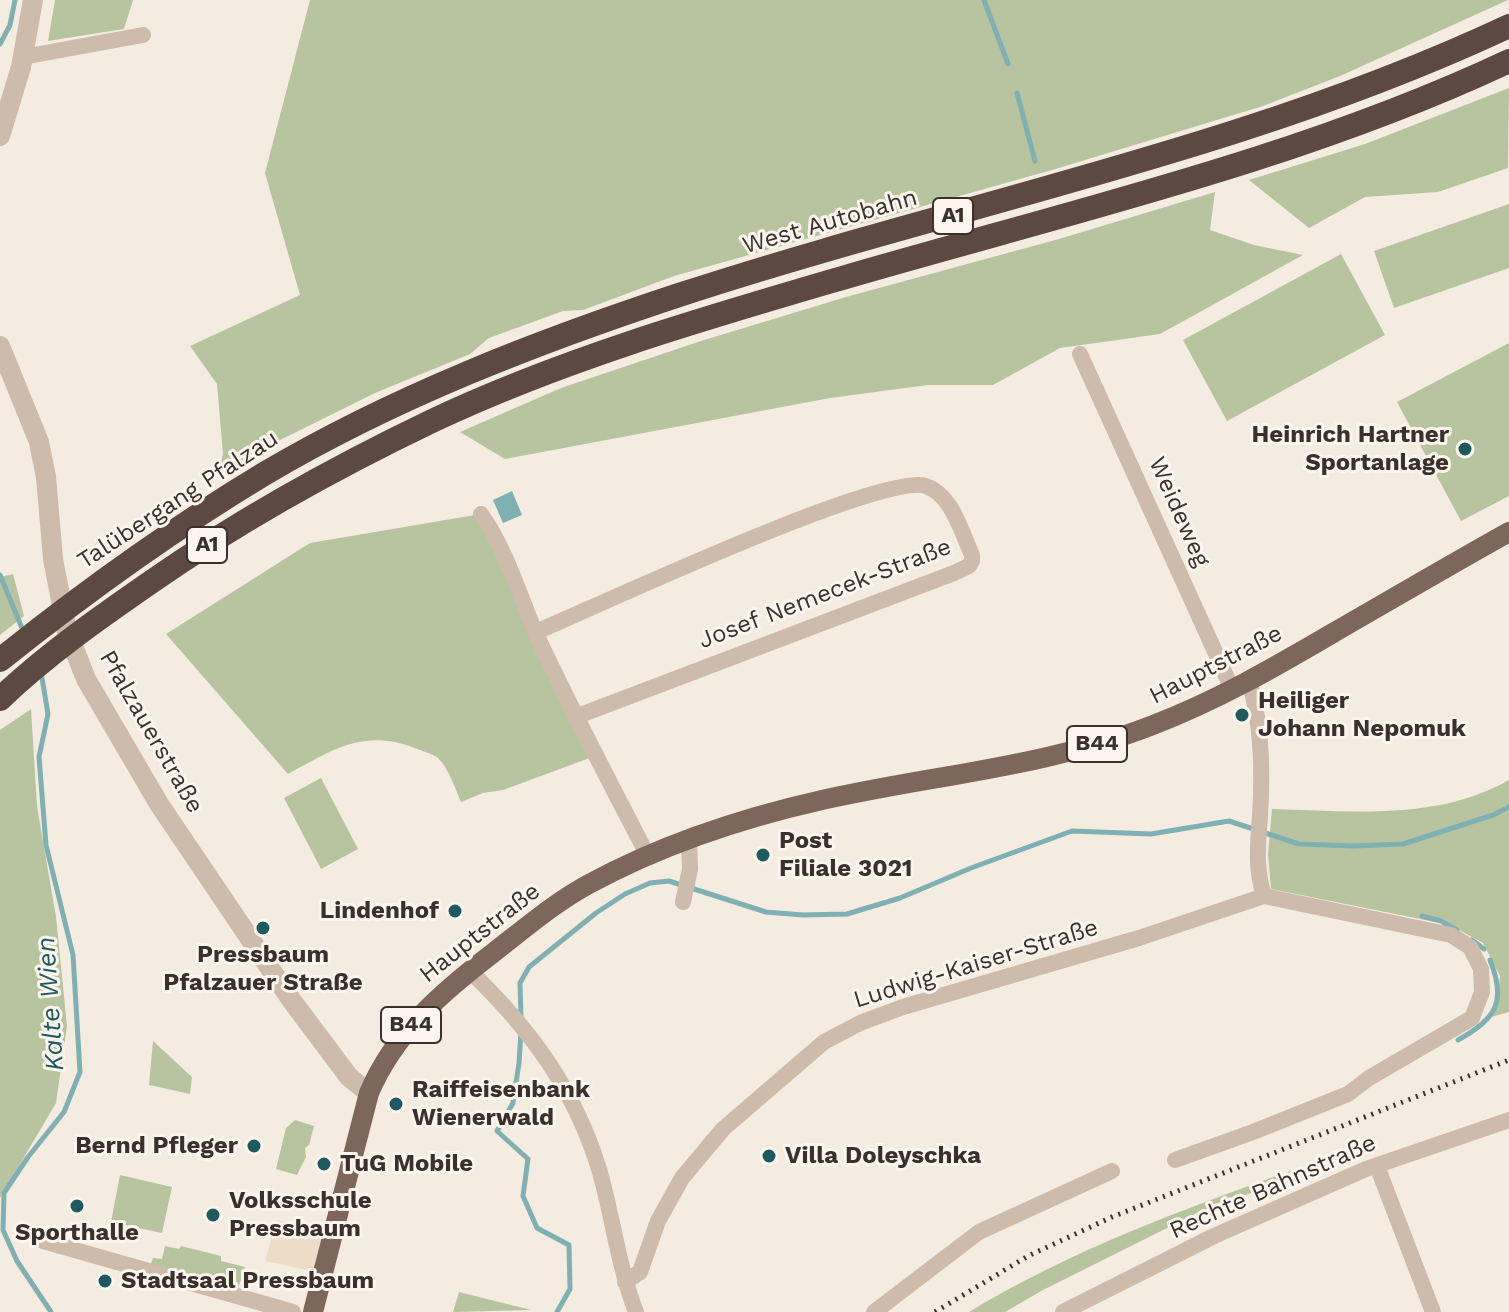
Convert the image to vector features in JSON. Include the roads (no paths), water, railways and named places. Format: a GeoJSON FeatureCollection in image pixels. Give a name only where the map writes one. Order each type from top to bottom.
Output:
{"type":"FeatureCollection","features":[{"type":"Feature","properties":{"kind":"highway","name":"West Autobahn"},"geometry":{"type":"LineString","coordinates":[[397,404],[543,344],[682,295],[824,251],[1054,188],[1268,122],[1430,62],[1509,26]]}},
{"type":"Feature","properties":{"kind":"highway","name":"A1"},"geometry":{"type":"LineString","coordinates":[[0,699],[98,619],[183,560],[278,500],[434,420],[553,371],[696,322],[840,278],[1059,219],[1281,149],[1442,90],[1509,61]]}},
{"type":"Feature","properties":{"kind":"highway","name":"Talübergang Pfalzau"},"geometry":{"type":"LineString","coordinates":[[0,660],[83,594],[166,535],[268,472],[397,404]]}},
{"type":"Feature","properties":{"kind":"main road","name":"Hauptstraße"},"geometry":{"type":"LineString","coordinates":[[313,1312],[369,1093],[380,1066],[398,1040],[443,992],[550,909],[588,885],[689,839],[821,800],[1024,764],[1083,749],[1153,725],[1241,685],[1509,532]]}},
{"type":"Feature","properties":{"kind":"street"},"geometry":{"type":"LineString","coordinates":[[0,136],[23,57],[33,0]]}},
{"type":"Feature","properties":{"kind":"street"},"geometry":{"type":"LineString","coordinates":[[23,57],[143,35]]}},
{"type":"Feature","properties":{"kind":"street","name":"Pfalzauerstraße"},"geometry":{"type":"LineString","coordinates":[[0,346],[39,442],[46,477],[53,559],[67,631],[86,679],[159,804],[292,1001],[349,1077],[369,1093]]}},
{"type":"Feature","properties":{"kind":"street","name":"Weideweg"},"geometry":{"type":"LineString","coordinates":[[1080,354],[1241,685]]}},
{"type":"Feature","properties":{"kind":"street","name":"Josef Nemecek-Straße"},"geometry":{"type":"LineString","coordinates":[[536,632],[819,512],[909,484],[927,486],[947,500],[972,555],[969,566],[954,573],[575,717]]}},
{"type":"Feature","properties":{"kind":"street"},"geometry":{"type":"LineString","coordinates":[[481,514],[496,535],[575,717],[648,856]]}},
{"type":"Feature","properties":{"kind":"street"},"geometry":{"type":"LineString","coordinates":[[1175,1160],[1350,1100],[1369,1078],[1472,1018],[1482,992],[1481,969],[1470,947],[1451,935],[1264,896],[1257,867],[1261,814],[1259,712],[1241,685]]}},
{"type":"Feature","properties":{"kind":"street"},"geometry":{"type":"LineString","coordinates":[[683,902],[690,869],[689,839]]}},
{"type":"Feature","properties":{"kind":"street","name":"Ludwig-Kaiser-Straße"},"geometry":{"type":"LineString","coordinates":[[625,1282],[640,1272],[658,1221],[691,1166],[723,1129],[824,1042],[860,1023],[903,1007],[1139,938],[1264,896]]}},
{"type":"Feature","properties":{"kind":"street"},"geometry":{"type":"LineString","coordinates":[[470,971],[510,1009],[533,1037],[570,1100],[590,1144],[625,1282],[636,1312]]}},
{"type":"Feature","properties":{"kind":"street","name":"Rechte Bahnstraße"},"geometry":{"type":"LineString","coordinates":[[1063,1312],[1214,1236],[1377,1166],[1509,1120]]}},
{"type":"Feature","properties":{"kind":"street"},"geometry":{"type":"LineString","coordinates":[[1377,1166],[1433,1312]]}},
{"type":"Feature","properties":{"kind":"street"},"geometry":{"type":"LineString","coordinates":[[874,1312],[979,1232],[1112,1171]]}},
{"type":"Feature","properties":{"kind":"street"},"geometry":{"type":"LineString","coordinates":[[43,1241],[293,1312]]}},
{"type":"Feature","properties":{"kind":"water"},"geometry":{"type":"Polygon","coordinates":[[[512,491],[522,515],[503,523],[493,500],[512,491]]]}},
{"type":"Feature","properties":{"kind":"waterway","name":"Kalte Wien"},"geometry":{"type":"LineString","coordinates":[[0,44],[10,25],[15,0]]}},
{"type":"Feature","properties":{"kind":"waterway"},"geometry":{"type":"LineString","coordinates":[[984,0],[1008,64]]}},
{"type":"Feature","properties":{"kind":"waterway"},"geometry":{"type":"LineString","coordinates":[[1017,93],[1035,161]]}},
{"type":"Feature","properties":{"kind":"waterway","name":"Kalte Wien"},"geometry":{"type":"LineString","coordinates":[[0,575],[24,633]]}},
{"type":"Feature","properties":{"kind":"waterway","name":"Kalte Wien"},"geometry":{"type":"LineString","coordinates":[[41,672],[48,714],[39,757],[46,845],[73,955],[80,1072],[64,1112],[4,1193],[3,1230],[17,1261],[51,1312]]}},
{"type":"Feature","properties":{"kind":"waterway"},"geometry":{"type":"LineString","coordinates":[[521,1017],[520,983],[529,967],[596,913],[625,894],[650,883],[669,881],[766,912],[847,914],[900,898],[1072,831],[1151,834],[1229,821],[1299,844],[1403,844],[1509,807]]}},
{"type":"Feature","properties":{"kind":"waterway"},"geometry":{"type":"LineString","coordinates":[[1422,916],[1441,921],[1457,930]]}},
{"type":"Feature","properties":{"kind":"waterway"},"geometry":{"type":"LineString","coordinates":[[1472,940],[1484,949]]}},
{"type":"Feature","properties":{"kind":"waterway"},"geometry":{"type":"LineString","coordinates":[[1458,1040],[1481,1025],[1495,1008],[1498,987],[1490,960]]}},
{"type":"Feature","properties":{"kind":"waterway"},"geometry":{"type":"LineString","coordinates":[[521,1031],[513,1103],[497,1131],[528,1159],[523,1196],[537,1228],[569,1245],[570,1289],[557,1312]]}},
{"type":"Feature","properties":{"kind":"railway"},"geometry":{"type":"LineString","coordinates":[[935,1312],[1028,1256],[1112,1217],[1509,1060]]}},
{"type":"Feature","properties":{"kind":"place","name":"Heinrich Hartner Sportanlage"},"geometry":{"type":"Point","coordinates":[1465,449]}},
{"type":"Feature","properties":{"kind":"place","name":"Heiliger Johann Nepomuk"},"geometry":{"type":"Point","coordinates":[1242,715]}},
{"type":"Feature","properties":{"kind":"place","name":"Post Filiale 3021"},"geometry":{"type":"Point","coordinates":[763,855]}},
{"type":"Feature","properties":{"kind":"place","name":"Lindenhof"},"geometry":{"type":"Point","coordinates":[455,911]}},
{"type":"Feature","properties":{"kind":"place","name":"Pressbaum Pfalzauer Straße"},"geometry":{"type":"Point","coordinates":[263,928]}},
{"type":"Feature","properties":{"kind":"place","name":"Raiffeisenbank Wienerwald"},"geometry":{"type":"Point","coordinates":[396,1104]}},
{"type":"Feature","properties":{"kind":"place","name":"Bernd Pfleger"},"geometry":{"type":"Point","coordinates":[254,1146]}},
{"type":"Feature","properties":{"kind":"place","name":"Villa Doleyschka"},"geometry":{"type":"Point","coordinates":[769,1156]}},
{"type":"Feature","properties":{"kind":"place","name":"TuG Mobile"},"geometry":{"type":"Point","coordinates":[324,1164]}},
{"type":"Feature","properties":{"kind":"place","name":"Sporthalle"},"geometry":{"type":"Point","coordinates":[77,1206]}},
{"type":"Feature","properties":{"kind":"place","name":"Volksschule Pressbaum"},"geometry":{"type":"Point","coordinates":[213,1215]}},
{"type":"Feature","properties":{"kind":"place","name":"Stadtsaal Pressbaum"},"geometry":{"type":"Point","coordinates":[105,1281]}}]}
